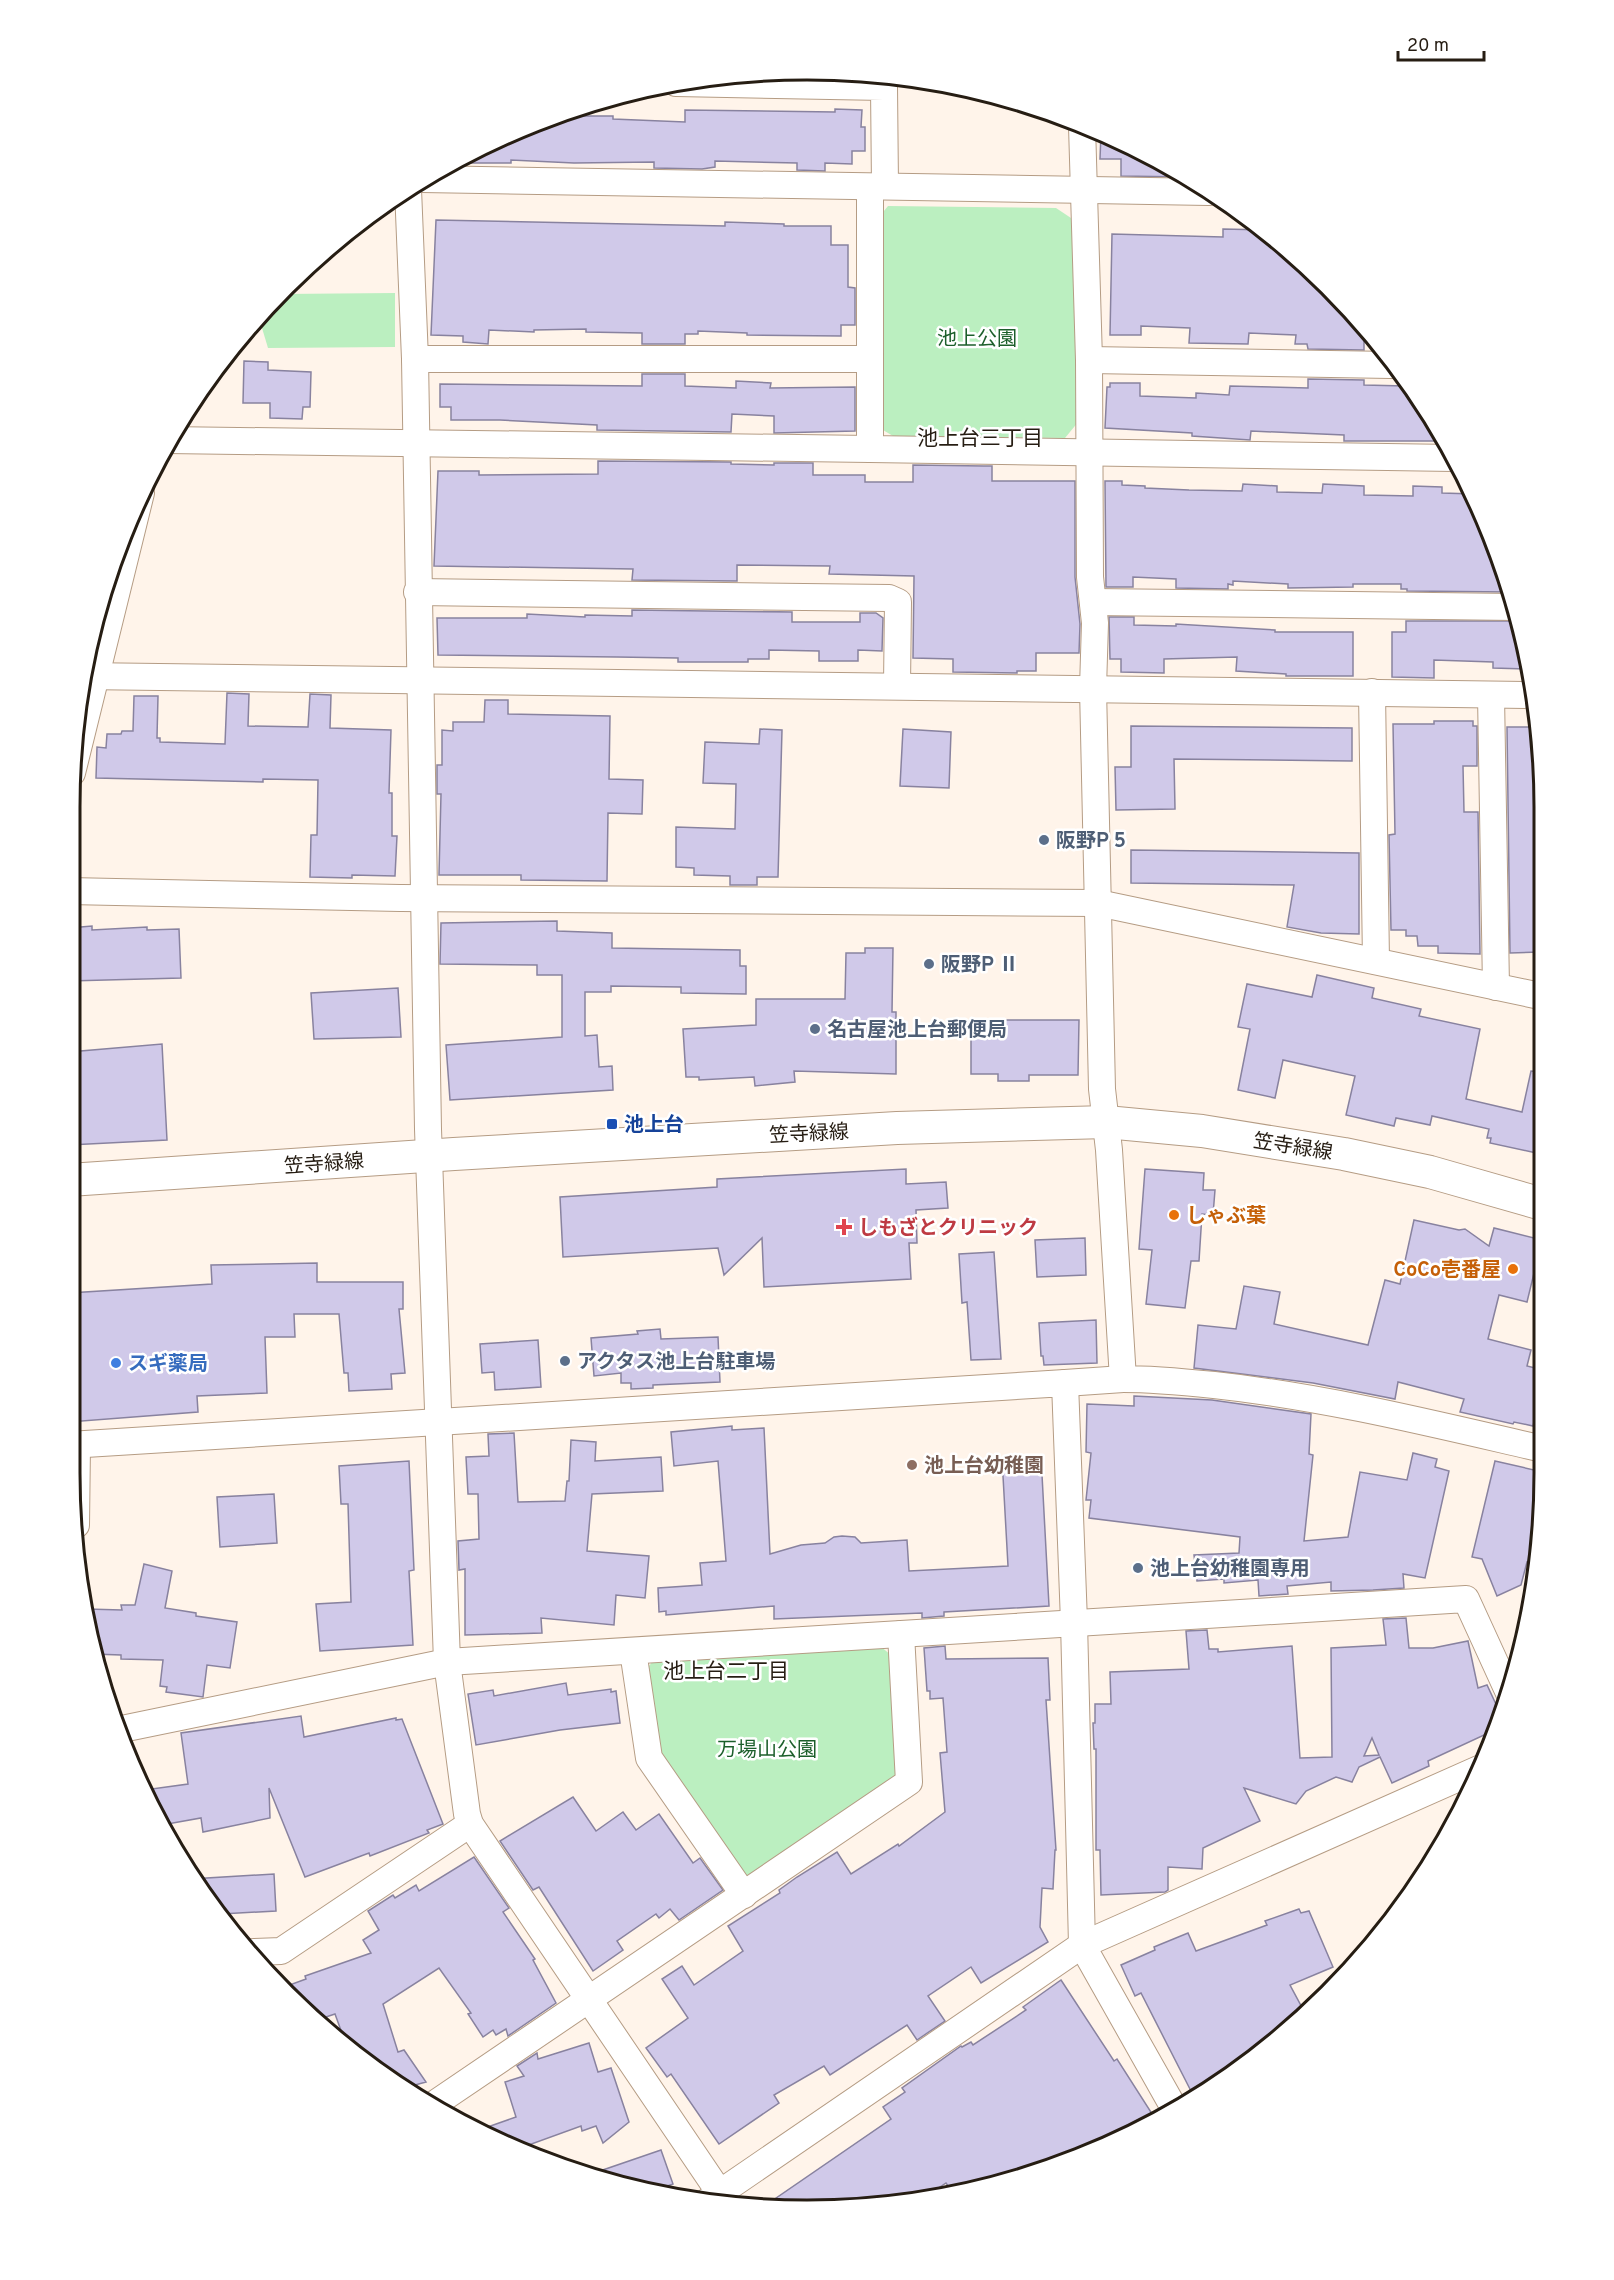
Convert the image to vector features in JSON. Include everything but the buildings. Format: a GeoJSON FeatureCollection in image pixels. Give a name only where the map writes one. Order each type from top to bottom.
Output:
{"type":"FeatureCollection","features":[{"type":"Feature","properties":{"kind":"street"},"geometry":{"type":"LineString","coordinates":[[730,84],[884,87],[877,187],[870,359],[870,449]]}},
{"type":"Feature","properties":{"kind":"street"},"geometry":{"type":"LineString","coordinates":[[1082,134],[1089,360],[1088,452],[1095,624],[1094,688],[1102,1089],[1123,1379]]}},
{"type":"Feature","properties":{"kind":"street"},"geometry":{"type":"LineString","coordinates":[[439,179],[1195,192]]}},
{"type":"Feature","properties":{"kind":"street"},"geometry":{"type":"LineString","coordinates":[[408,199],[415,359],[417,592],[429,1156],[447,1662],[470,1824],[590,1999],[713,2194]]}},
{"type":"Feature","properties":{"kind":"street"},"geometry":{"type":"LineString","coordinates":[[415,359],[870,359]]}},
{"type":"Feature","properties":{"kind":"street"},"geometry":{"type":"LineString","coordinates":[[1089,360],[1385,365]]}},
{"type":"Feature","properties":{"kind":"street"},"geometry":{"type":"LineString","coordinates":[[179,440],[1445,458]]}},
{"type":"Feature","properties":{"kind":"street"},"geometry":{"type":"LineString","coordinates":[[98,646],[119,570]]}},
{"type":"Feature","properties":{"kind":"street"},"geometry":{"type":"LineString","coordinates":[[417,592],[889,598],[898,602],[897,685]]}},
{"type":"Feature","properties":{"kind":"street"},"geometry":{"type":"LineString","coordinates":[[1093,602],[1506,607]]}},
{"type":"Feature","properties":{"kind":"street"},"geometry":{"type":"LineString","coordinates":[[91,676],[1525,695]]}},
{"type":"Feature","properties":{"kind":"street"},"geometry":{"type":"LineString","coordinates":[[1372,692],[1376,961]]}},
{"type":"Feature","properties":{"kind":"street"},"geometry":{"type":"LineString","coordinates":[[1491,694],[1496,987]]}},
{"type":"Feature","properties":{"kind":"street"},"geometry":{"type":"LineString","coordinates":[[80,891],[423,898],[1098,903],[1534,995]]}},
{"type":"Feature","properties":{"kind":"street","name":"笠寺緑線"},"geometry":{"type":"LineString","coordinates":[[80,1179],[897,1128],[1106,1122],[1202,1131],[1344,1154],[1430,1172],[1534,1202]]}},
{"type":"Feature","properties":{"kind":"street"},"geometry":{"type":"LineString","coordinates":[[80,1445],[1148,1379],[1243,1389],[1354,1406],[1534,1447]]}},
{"type":"Feature","properties":{"kind":"street"},"geometry":{"type":"LineString","coordinates":[[1065,1383],[1082,1946],[1171,2103]]}},
{"type":"Feature","properties":{"kind":"street"},"geometry":{"type":"LineString","coordinates":[[126,1728],[447,1662],[1466,1599],[1504,1682]]}},
{"type":"Feature","properties":{"kind":"street"},"geometry":{"type":"LineString","coordinates":[[439,2101],[909,1782],[901,1634]]}},
{"type":"Feature","properties":{"kind":"street"},"geometry":{"type":"LineString","coordinates":[[633,1651],[649,1758],[744,1895]]}},
{"type":"Feature","properties":{"kind":"street"},"geometry":{"type":"LineString","coordinates":[[724,2195],[1082,1946],[1469,1773]]}},
{"type":"Feature","properties":{"kind":"street"},"geometry":{"type":"LineString","coordinates":[[259,1952],[281,1951],[470,1824]]}},
{"type":"Feature","properties":{"kind":"green space","name":"池上公園"},"geometry":{"type":"Polygon","coordinates":[[[888,206],[1056,208],[1074,220],[1079,421],[1065,438],[893,436],[878,427],[879,217],[888,206]]]}},
{"type":"Feature","properties":{"kind":"green space"},"geometry":{"type":"Polygon","coordinates":[[[395,293],[395,347],[268,348],[261,326],[292,294],[395,293]]]}},
{"type":"Feature","properties":{"kind":"green space","name":"万場山公園"},"geometry":{"type":"Polygon","coordinates":[[[880,1646],[891,1655],[899,1768],[894,1780],[750,1877],[735,1873],[657,1757],[643,1673],[654,1660],[880,1646]]]}},
{"type":"Feature","properties":{"kind":"place","name":"阪野P 5"},"geometry":{"type":"Point","coordinates":[1044,840]}},
{"type":"Feature","properties":{"kind":"place","name":"阪野P Ⅱ"},"geometry":{"type":"Point","coordinates":[929,964]}},
{"type":"Feature","properties":{"kind":"place","name":"名古屋池上台郵便局"},"geometry":{"type":"Point","coordinates":[815,1029]}},
{"type":"Feature","properties":{"kind":"place","name":"池上台"},"geometry":{"type":"Point","coordinates":[612,1124]}},
{"type":"Feature","properties":{"kind":"place","name":"しゃぶ葉"},"geometry":{"type":"Point","coordinates":[1174,1215]}},
{"type":"Feature","properties":{"kind":"place","name":"しもざとクリニック"},"geometry":{"type":"Point","coordinates":[844,1227]}},
{"type":"Feature","properties":{"kind":"place","name":"CoCo壱番屋"},"geometry":{"type":"Point","coordinates":[1513,1269]}},
{"type":"Feature","properties":{"kind":"place","name":"アクタス池上台駐車場"},"geometry":{"type":"Point","coordinates":[565,1361]}},
{"type":"Feature","properties":{"kind":"place","name":"スギ薬局"},"geometry":{"type":"Point","coordinates":[116,1363]}},
{"type":"Feature","properties":{"kind":"place","name":"池上台幼稚園"},"geometry":{"type":"Point","coordinates":[912,1465]}},
{"type":"Feature","properties":{"kind":"place","name":"池上台幼稚園専用"},"geometry":{"type":"Point","coordinates":[1138,1568]}},
{"type":"Feature","properties":{"kind":"district","name":"池上台三丁目"},"geometry":{"type":"Point","coordinates":[980,438]}},
{"type":"Feature","properties":{"kind":"district","name":"池上台二丁目"},"geometry":{"type":"Point","coordinates":[726,1671]}}]}
